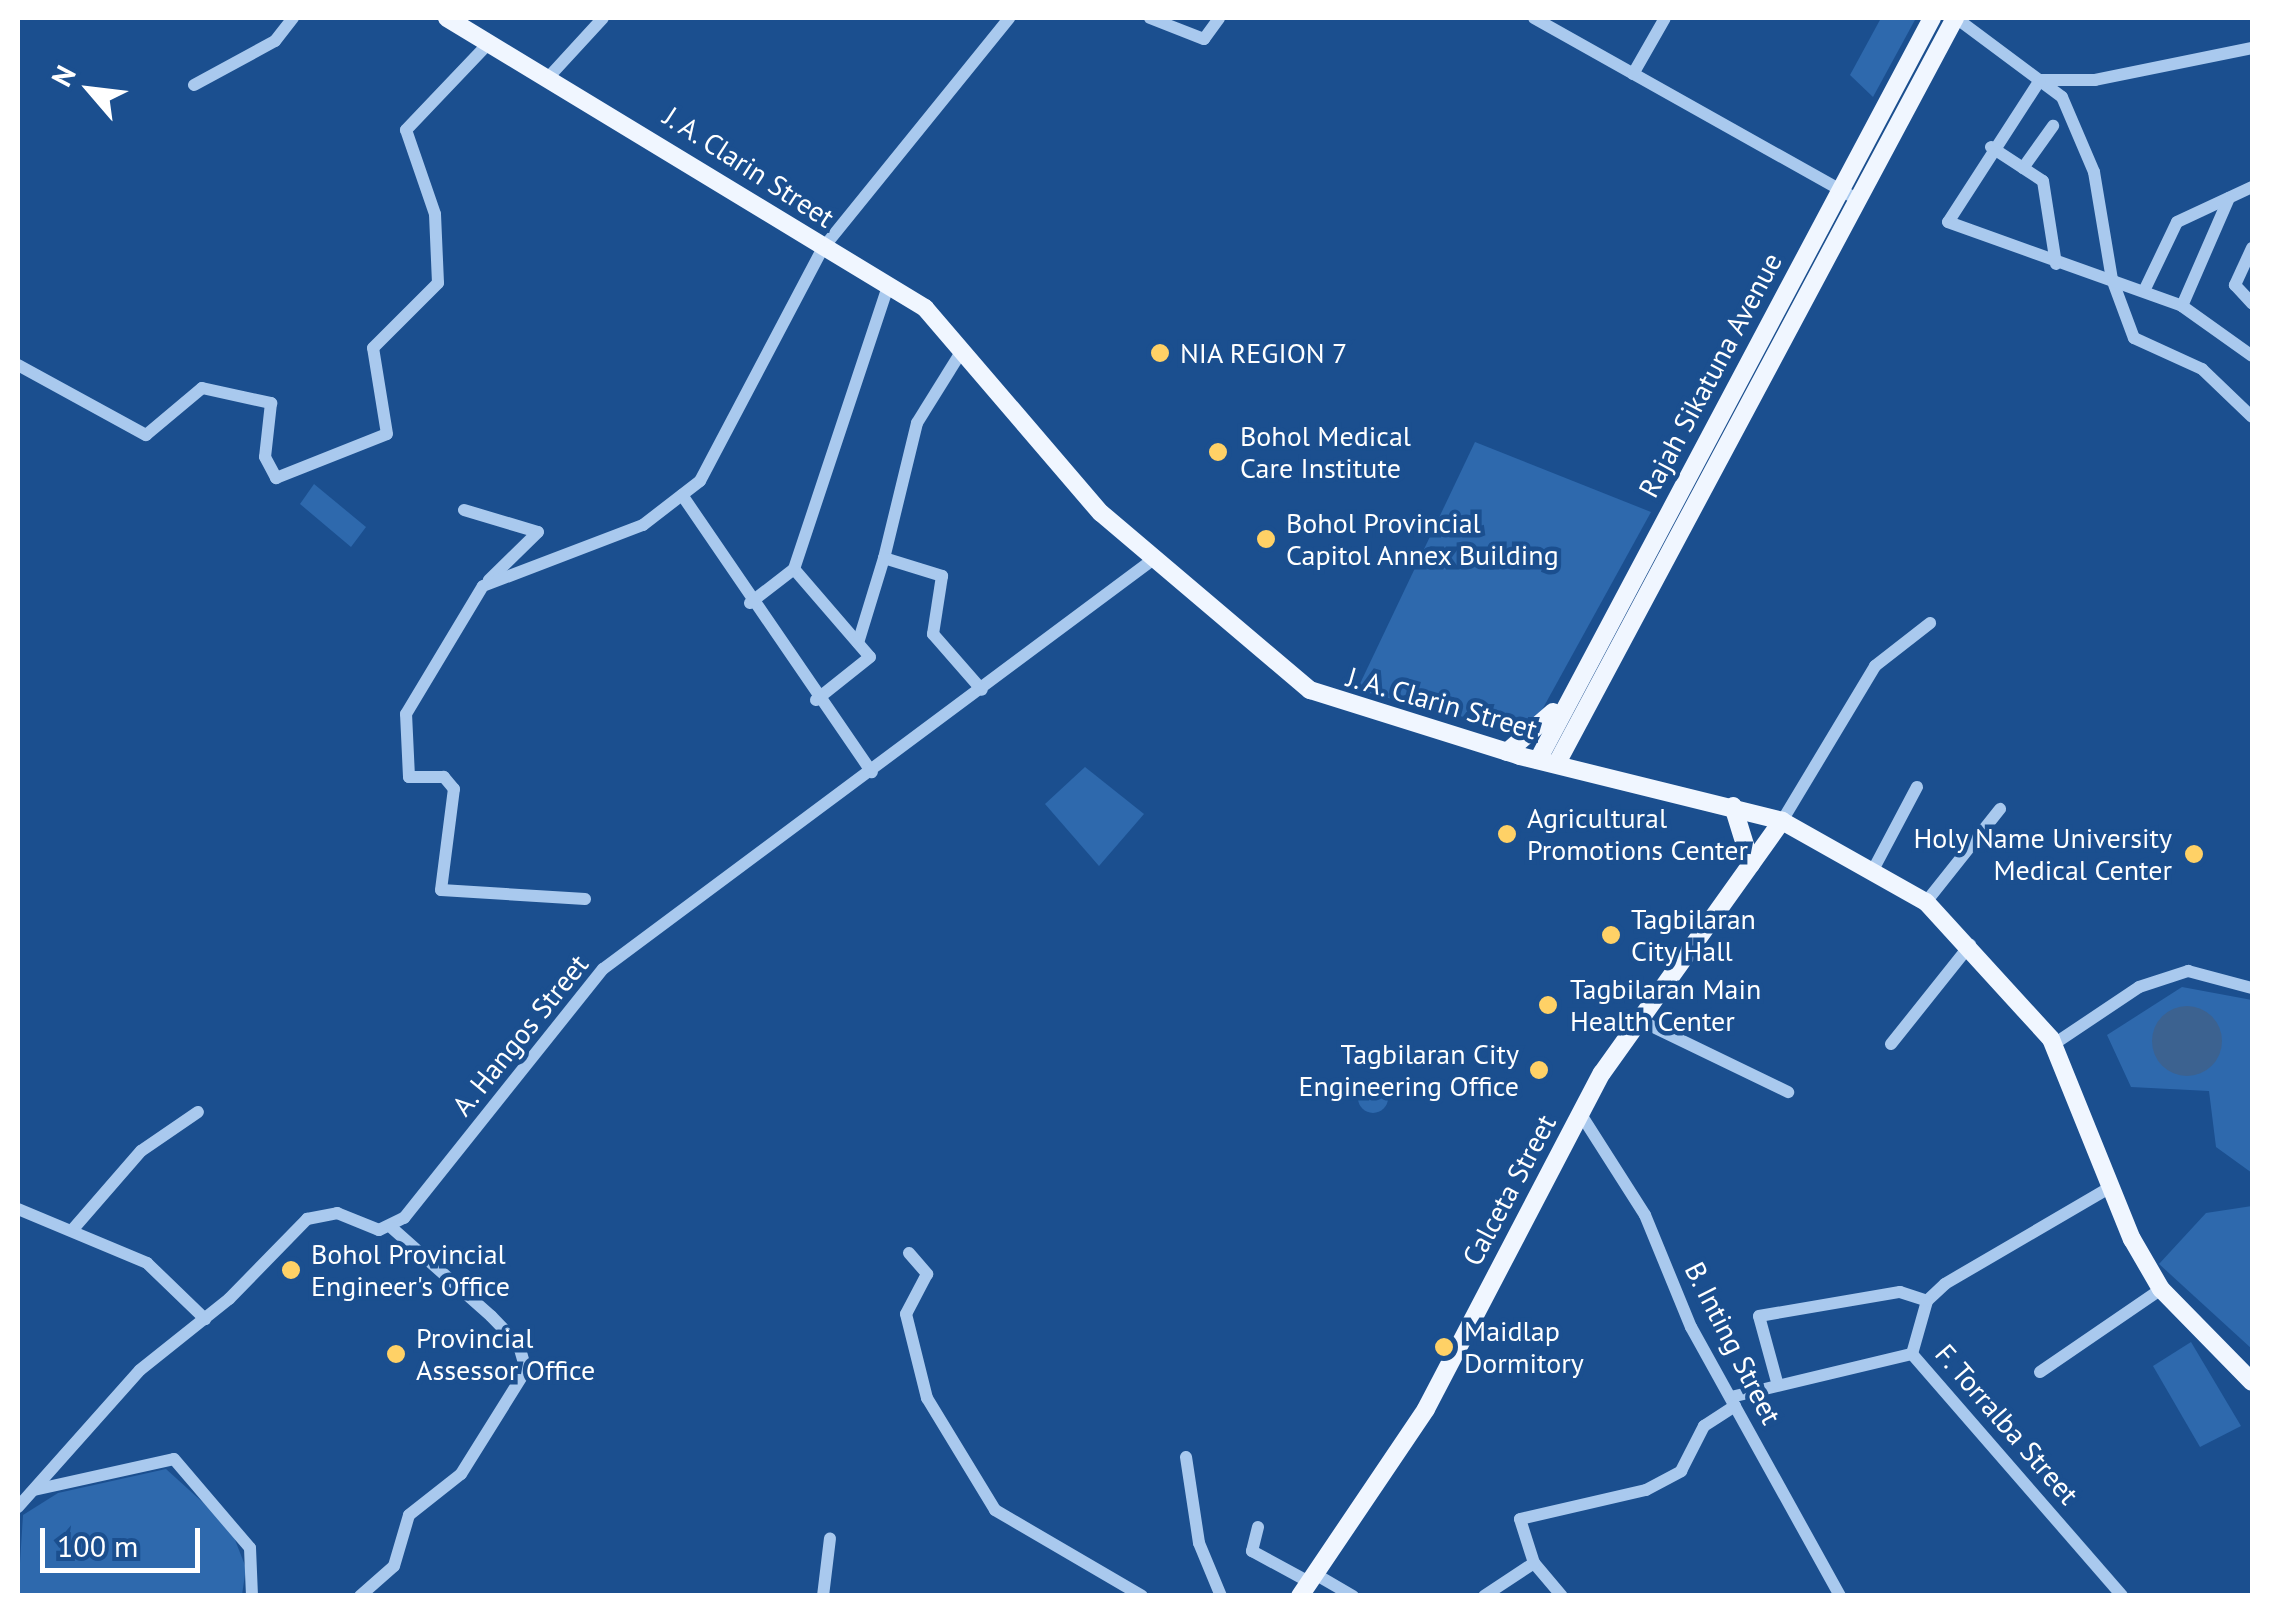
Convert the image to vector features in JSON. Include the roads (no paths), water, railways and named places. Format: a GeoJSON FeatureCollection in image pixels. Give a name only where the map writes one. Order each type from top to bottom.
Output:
{"type":"FeatureCollection","features":[{"type":"Feature","properties":{"kind":"main road","name":"J. A. Clarin Street"},"geometry":{"type":"LineString","coordinates":[[447,18],[486,46],[684,154],[823,248],[925,308],[1058,467],[1155,558],[1328,700],[1507,752],[1732,806],[1782,822],[1926,902],[1970,945],[2054,1044],[2109,1188],[2162,1289],[2252,1382]]}},
{"type":"Feature","properties":{"kind":"main road","name":"Rajah Sikatuna Avenue"},"geometry":{"type":"LineString","coordinates":[[1548,762],[1574,691],[1670,530],[1839,189],[1932,18]]}},
{"type":"Feature","properties":{"kind":"main road"},"geometry":{"type":"LineString","coordinates":[[1548,762],[1670,530],[1858,200],[1955,18]]}},
{"type":"Feature","properties":{"kind":"main road"},"geometry":{"type":"LineString","coordinates":[[1852,165],[1870,176]]}},
{"type":"Feature","properties":{"kind":"main road"},"geometry":{"type":"LineString","coordinates":[[1507,752],[1574,691]]}},
{"type":"Feature","properties":{"kind":"main road"},"geometry":{"type":"LineString","coordinates":[[1732,806],[1751,864]]}},
{"type":"Feature","properties":{"kind":"main road","name":"Calceta Street"},"geometry":{"type":"LineString","coordinates":[[1308,1584],[1426,1409],[1580,1114],[1637,1019],[1782,822]]}},
{"type":"Feature","properties":{"kind":"street"},"geometry":{"type":"LineString","coordinates":[[194,85],[275,41],[293,18]]}},
{"type":"Feature","properties":{"kind":"street"},"geometry":{"type":"LineString","coordinates":[[546,80],[603,18]]}},
{"type":"Feature","properties":{"kind":"street"},"geometry":{"type":"LineString","coordinates":[[483,586],[643,525],[700,481],[823,248],[1009,18]]}},
{"type":"Feature","properties":{"kind":"street"},"geometry":{"type":"LineString","coordinates":[[1150,18],[1204,39],[1218,18]]}},
{"type":"Feature","properties":{"kind":"street"},"geometry":{"type":"LineString","coordinates":[[1534,18],[1858,200]]}},
{"type":"Feature","properties":{"kind":"street"},"geometry":{"type":"LineString","coordinates":[[1633,74],[1664,18]]}},
{"type":"Feature","properties":{"kind":"street"},"geometry":{"type":"LineString","coordinates":[[1955,18],[2062,97],[2094,172],[2112,278],[2134,338],[2202,369],[2252,417]]}},
{"type":"Feature","properties":{"kind":"street"},"geometry":{"type":"LineString","coordinates":[[18,365],[146,435],[202,388],[271,404],[265,457],[276,478],[386,434],[373,348],[438,283],[435,214],[406,130],[486,46]]}},
{"type":"Feature","properties":{"kind":"street"},"geometry":{"type":"LineString","coordinates":[[2040,80],[2094,80],[2252,48]]}},
{"type":"Feature","properties":{"kind":"street"},"geometry":{"type":"LineString","coordinates":[[2040,80],[1991,147],[1948,228],[2112,278],[2182,306],[2252,356]]}},
{"type":"Feature","properties":{"kind":"street"},"geometry":{"type":"LineString","coordinates":[[2023,168],[2053,126]]}},
{"type":"Feature","properties":{"kind":"street"},"geometry":{"type":"LineString","coordinates":[[1991,147],[2023,168],[2051,200],[2056,264]]}},
{"type":"Feature","properties":{"kind":"street"},"geometry":{"type":"LineString","coordinates":[[2144,291],[2172,228],[2251,191]]}},
{"type":"Feature","properties":{"kind":"street"},"geometry":{"type":"LineString","coordinates":[[2182,306],[2229,198]]}},
{"type":"Feature","properties":{"kind":"street"},"geometry":{"type":"LineString","coordinates":[[2252,248],[2234,285],[2252,303]]}},
{"type":"Feature","properties":{"kind":"street"},"geometry":{"type":"LineString","coordinates":[[750,603],[794,569],[888,286]]}},
{"type":"Feature","properties":{"kind":"street"},"geometry":{"type":"LineString","coordinates":[[858,643],[918,423],[964,350]]}},
{"type":"Feature","properties":{"kind":"street"},"geometry":{"type":"LineString","coordinates":[[682,495],[816,700],[872,772]]}},
{"type":"Feature","properties":{"kind":"street"},"geometry":{"type":"LineString","coordinates":[[464,510],[538,532],[483,586],[406,714],[409,777],[444,777],[454,789],[440,890],[586,899]]}},
{"type":"Feature","properties":{"kind":"street"},"geometry":{"type":"LineString","coordinates":[[884,558],[942,576],[934,634],[982,690]]}},
{"type":"Feature","properties":{"kind":"street","name":"A. Hangos Street"},"geometry":{"type":"LineString","coordinates":[[392,1228],[587,984],[1155,558]]}},
{"type":"Feature","properties":{"kind":"street"},"geometry":{"type":"LineString","coordinates":[[794,569],[870,657],[816,700]]}},
{"type":"Feature","properties":{"kind":"street"},"geometry":{"type":"LineString","coordinates":[[1782,822],[1876,666],[1930,623]]}},
{"type":"Feature","properties":{"kind":"street"},"geometry":{"type":"LineString","coordinates":[[1873,870],[1917,787]]}},
{"type":"Feature","properties":{"kind":"street"},"geometry":{"type":"LineString","coordinates":[[1926,902],[2000,809]]}},
{"type":"Feature","properties":{"kind":"street"},"geometry":{"type":"LineString","coordinates":[[1891,1044],[1970,945]]}},
{"type":"Feature","properties":{"kind":"street"},"geometry":{"type":"LineString","coordinates":[[2054,1044],[2140,987],[2188,970],[2252,988]]}},
{"type":"Feature","properties":{"kind":"street"},"geometry":{"type":"LineString","coordinates":[[1637,1019],[1788,1092]]}},
{"type":"Feature","properties":{"kind":"street"},"geometry":{"type":"LineString","coordinates":[[74,1228],[142,1151],[198,1112]]}},
{"type":"Feature","properties":{"kind":"street","name":"B. Inting Street"},"geometry":{"type":"LineString","coordinates":[[1580,1114],[1645,1216],[1733,1401],[1840,1596]]}},
{"type":"Feature","properties":{"kind":"street"},"geometry":{"type":"LineString","coordinates":[[1777,1382],[1759,1316],[1900,1292],[1926,1301],[2109,1188]]}},
{"type":"Feature","properties":{"kind":"street"},"geometry":{"type":"LineString","coordinates":[[18,1209],[74,1228],[147,1263],[205,1319]]}},
{"type":"Feature","properties":{"kind":"street"},"geometry":{"type":"LineString","coordinates":[[18,1507],[140,1370],[205,1319],[320,1212],[392,1228],[492,1316],[519,1345],[526,1370],[461,1474],[409,1515],[394,1566],[360,1596]]}},
{"type":"Feature","properties":{"kind":"street"},"geometry":{"type":"LineString","coordinates":[[909,1253],[926,1274],[906,1314],[927,1398],[995,1510],[1142,1596]]}},
{"type":"Feature","properties":{"kind":"street"},"geometry":{"type":"LineString","coordinates":[[2040,1372],[2162,1289]]}},
{"type":"Feature","properties":{"kind":"street","name":"F. Torralba Street"},"geometry":{"type":"LineString","coordinates":[[1926,1301],[1912,1354],[2122,1596]]}},
{"type":"Feature","properties":{"kind":"street"},"geometry":{"type":"LineString","coordinates":[[1562,1596],[1534,1563],[1520,1519],[1646,1490],[1681,1471],[1704,1426],[1733,1401],[1777,1382],[1912,1354]]}},
{"type":"Feature","properties":{"kind":"street"},"geometry":{"type":"LineString","coordinates":[[1186,1457],[1198,1543],[1221,1596]]}},
{"type":"Feature","properties":{"kind":"street"},"geometry":{"type":"LineString","coordinates":[[32,1490],[174,1460],[250,1548],[252,1596]]}},
{"type":"Feature","properties":{"kind":"street"},"geometry":{"type":"LineString","coordinates":[[1258,1528],[1252,1551],[1308,1584],[1353,1596]]}},
{"type":"Feature","properties":{"kind":"street"},"geometry":{"type":"LineString","coordinates":[[823,1596],[830,1538]]}},
{"type":"Feature","properties":{"kind":"street"},"geometry":{"type":"LineString","coordinates":[[1484,1596],[1534,1563]]}},
{"type":"Feature","properties":{"kind":"place","name":"NIA REGION 7"},"geometry":{"type":"Point","coordinates":[1160,353]}},
{"type":"Feature","properties":{"kind":"place","name":"Bohol Medical Care Institute"},"geometry":{"type":"Point","coordinates":[1218,452]}},
{"type":"Feature","properties":{"kind":"place","name":"Bohol Provincial Capitol Annex Building"},"geometry":{"type":"Point","coordinates":[1266,539]}},
{"type":"Feature","properties":{"kind":"place","name":"Agricultural Promotions Center"},"geometry":{"type":"Point","coordinates":[1507,834]}},
{"type":"Feature","properties":{"kind":"place","name":"Holy Name University Medical Center"},"geometry":{"type":"Point","coordinates":[2194,854]}},
{"type":"Feature","properties":{"kind":"place","name":"Tagbilaran City Hall"},"geometry":{"type":"Point","coordinates":[1611,935]}},
{"type":"Feature","properties":{"kind":"place","name":"Tagbilaran Main Health Center"},"geometry":{"type":"Point","coordinates":[1548,1005]}},
{"type":"Feature","properties":{"kind":"place","name":"Tagbilaran City Engineering Office"},"geometry":{"type":"Point","coordinates":[1539,1070]}},
{"type":"Feature","properties":{"kind":"place","name":"Bohol Provincial Engineer's Office"},"geometry":{"type":"Point","coordinates":[291,1270]}},
{"type":"Feature","properties":{"kind":"place","name":"Maidlap Dormitory"},"geometry":{"type":"Point","coordinates":[1444,1347]}},
{"type":"Feature","properties":{"kind":"place","name":"Provincial Assessor Office"},"geometry":{"type":"Point","coordinates":[396,1354]}}]}
